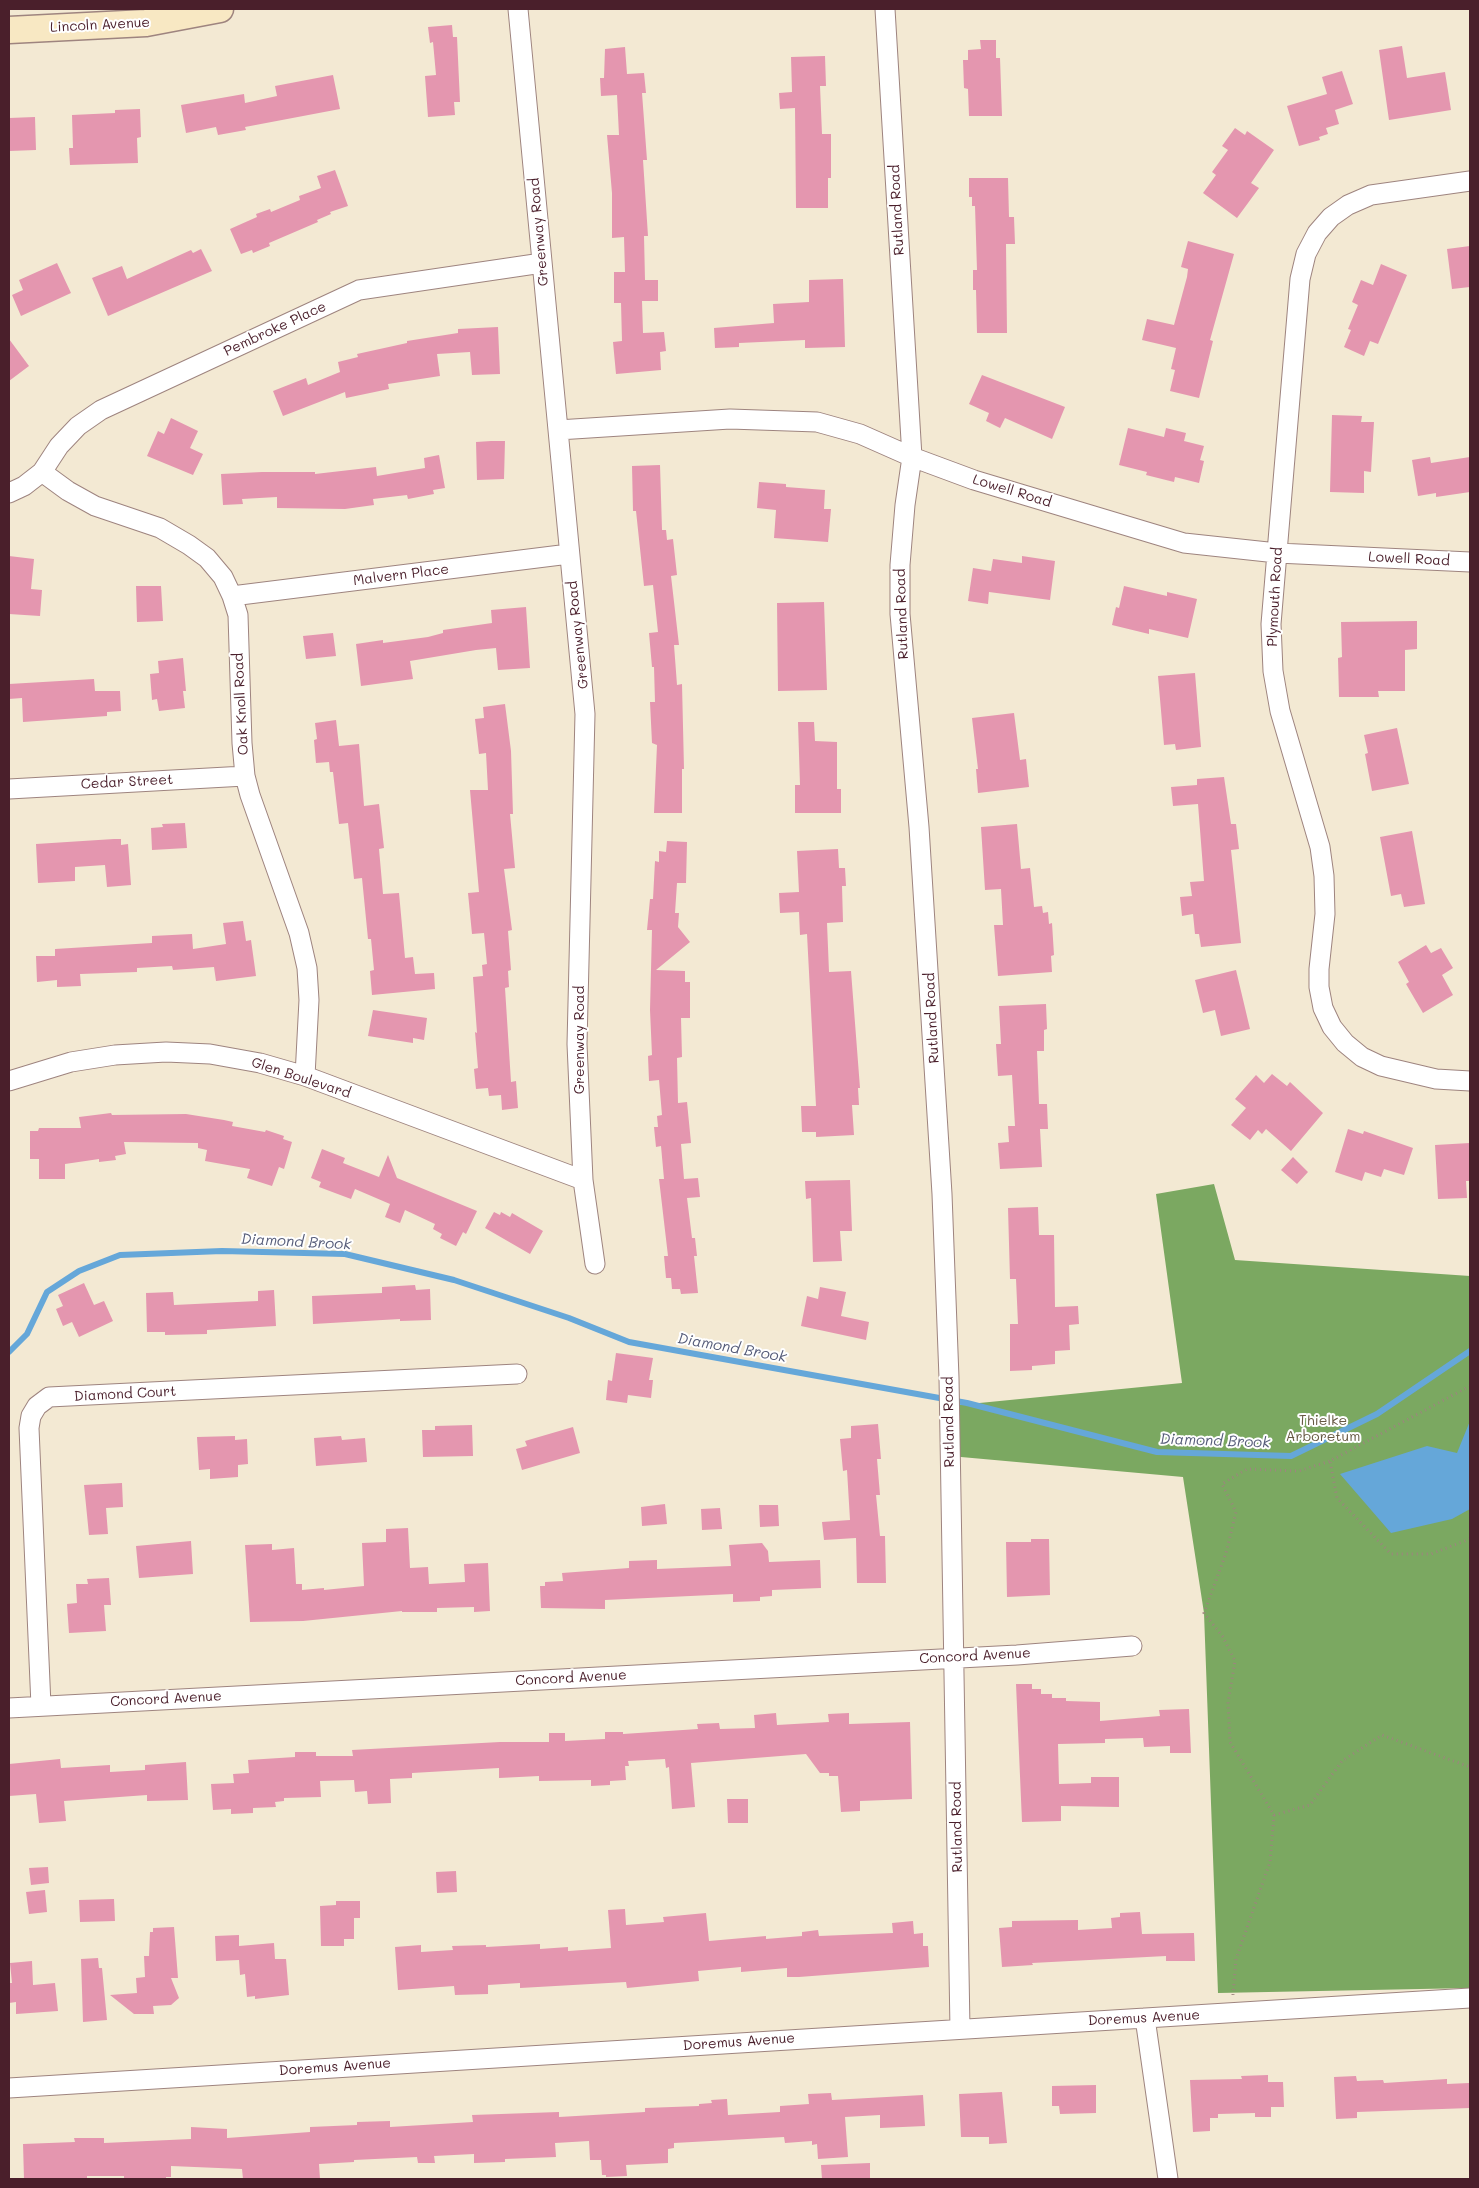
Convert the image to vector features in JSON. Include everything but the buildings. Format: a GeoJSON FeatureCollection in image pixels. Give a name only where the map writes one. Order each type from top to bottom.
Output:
{"type":"FeatureCollection","features":[{"type":"Feature","properties":{"kind":"main road","name":"Lincoln Avenue"},"geometry":{"type":"LineString","coordinates":[[9,30],[146,23],[220,9]]}},
{"type":"Feature","properties":{"kind":"street","name":"Greenway Road"},"geometry":{"type":"LineString","coordinates":[[518,9],[585,714],[578,1044],[583,1180],[595,1264]]}},
{"type":"Feature","properties":{"kind":"street","name":"Rutland Road"},"geometry":{"type":"LineString","coordinates":[[885,9],[912,457],[905,505],[900,565],[900,614],[919,826],[942,1194],[948,1378],[960,2029]]}},
{"type":"Feature","properties":{"kind":"street","name":"Plymouth Road"},"geometry":{"type":"LineString","coordinates":[[1470,181],[1371,195],[1348,205],[1331,217],[1317,233],[1306,254],[1300,279],[1271,624],[1273,671],[1280,711],[1320,847],[1324,876],[1325,914],[1319,969],[1319,987],[1323,1008],[1332,1027],[1345,1044],[1362,1057],[1381,1066],[1436,1079],[1470,1081]]}},
{"type":"Feature","properties":{"kind":"street","name":"Pembroke Place"},"geometry":{"type":"LineString","coordinates":[[42,472],[59,446],[78,426],[101,410],[359,290],[542,263]]}},
{"type":"Feature","properties":{"kind":"street","name":"Lowell Road"},"geometry":{"type":"LineString","coordinates":[[558,430],[730,419],[817,422],[860,434],[912,457],[974,480],[1184,543],[1277,553],[1470,562]]}},
{"type":"Feature","properties":{"kind":"street"},"geometry":{"type":"LineString","coordinates":[[9,492],[24,486],[42,472]]}},
{"type":"Feature","properties":{"kind":"street","name":"Oak Knoll Road"},"geometry":{"type":"LineString","coordinates":[[42,472],[68,491],[95,506],[160,528],[190,545],[207,558],[223,577],[232,596],[238,615],[242,743],[246,776],[250,795],[299,933],[306,968],[309,1000],[305,1076]]}},
{"type":"Feature","properties":{"kind":"street","name":"Malvern Place"},"geometry":{"type":"LineString","coordinates":[[232,596],[570,554]]}},
{"type":"Feature","properties":{"kind":"street","name":"Cedar Street"},"geometry":{"type":"LineString","coordinates":[[9,788],[246,776]]}},
{"type":"Feature","properties":{"kind":"street","name":"Glen Boulevard"},"geometry":{"type":"LineString","coordinates":[[9,1082],[71,1062],[115,1055],[166,1052],[210,1054],[260,1063],[305,1076],[583,1180]]}},
{"type":"Feature","properties":{"kind":"street","name":"Diamond Court"},"geometry":{"type":"LineString","coordinates":[[41,1706],[29,1428],[37,1406],[49,1398],[517,1374]]}},
{"type":"Feature","properties":{"kind":"street","name":"Concord Avenue"},"geometry":{"type":"LineString","coordinates":[[9,1708],[954,1658],[1132,1646]]}},
{"type":"Feature","properties":{"kind":"street","name":"Doremus Avenue"},"geometry":{"type":"LineString","coordinates":[[9,2088],[1470,1998]]}},
{"type":"Feature","properties":{"kind":"street"},"geometry":{"type":"LineString","coordinates":[[1145,2018],[1168,2179]]}},
{"type":"Feature","properties":{"kind":"path"},"geometry":{"type":"LineString","coordinates":[[1231,2013],[1236,1959],[1270,1862],[1274,1815],[1230,1742],[1228,1702],[1235,1661],[1223,1637],[1204,1613],[1226,1553],[1236,1512],[1222,1484],[1247,1469],[1299,1470],[1330,1461],[1470,1386]]}},
{"type":"Feature","properties":{"kind":"path"},"geometry":{"type":"LineString","coordinates":[[1330,1461],[1337,1498],[1391,1554],[1431,1554],[1470,1539]]}},
{"type":"Feature","properties":{"kind":"path"},"geometry":{"type":"LineString","coordinates":[[1274,1815],[1310,1805],[1342,1761],[1382,1735],[1470,1767]]}},
{"type":"Feature","properties":{"kind":"green space","name":"Thielke Arboretum"},"geometry":{"type":"Polygon","coordinates":[[[1214,1184],[1235,1260],[1470,1276],[1470,1988],[1218,1993],[1204,1613],[1183,1477],[950,1456],[949,1406],[1182,1383],[1156,1194],[1214,1184]]]}},
{"type":"Feature","properties":{"kind":"water"},"geometry":{"type":"Polygon","coordinates":[[[1470,1421],[1470,1509],[1452,1519],[1391,1533],[1340,1474],[1427,1446],[1457,1453],[1470,1421]]]}},
{"type":"Feature","properties":{"kind":"waterway","name":"Diamond Brook"},"geometry":{"type":"LineString","coordinates":[[9,1352],[27,1334],[47,1292],[79,1271],[120,1255],[222,1251],[345,1254],[454,1280],[569,1318],[629,1342],[967,1403],[1157,1452],[1291,1456],[1377,1414],[1470,1351]]}}]}
